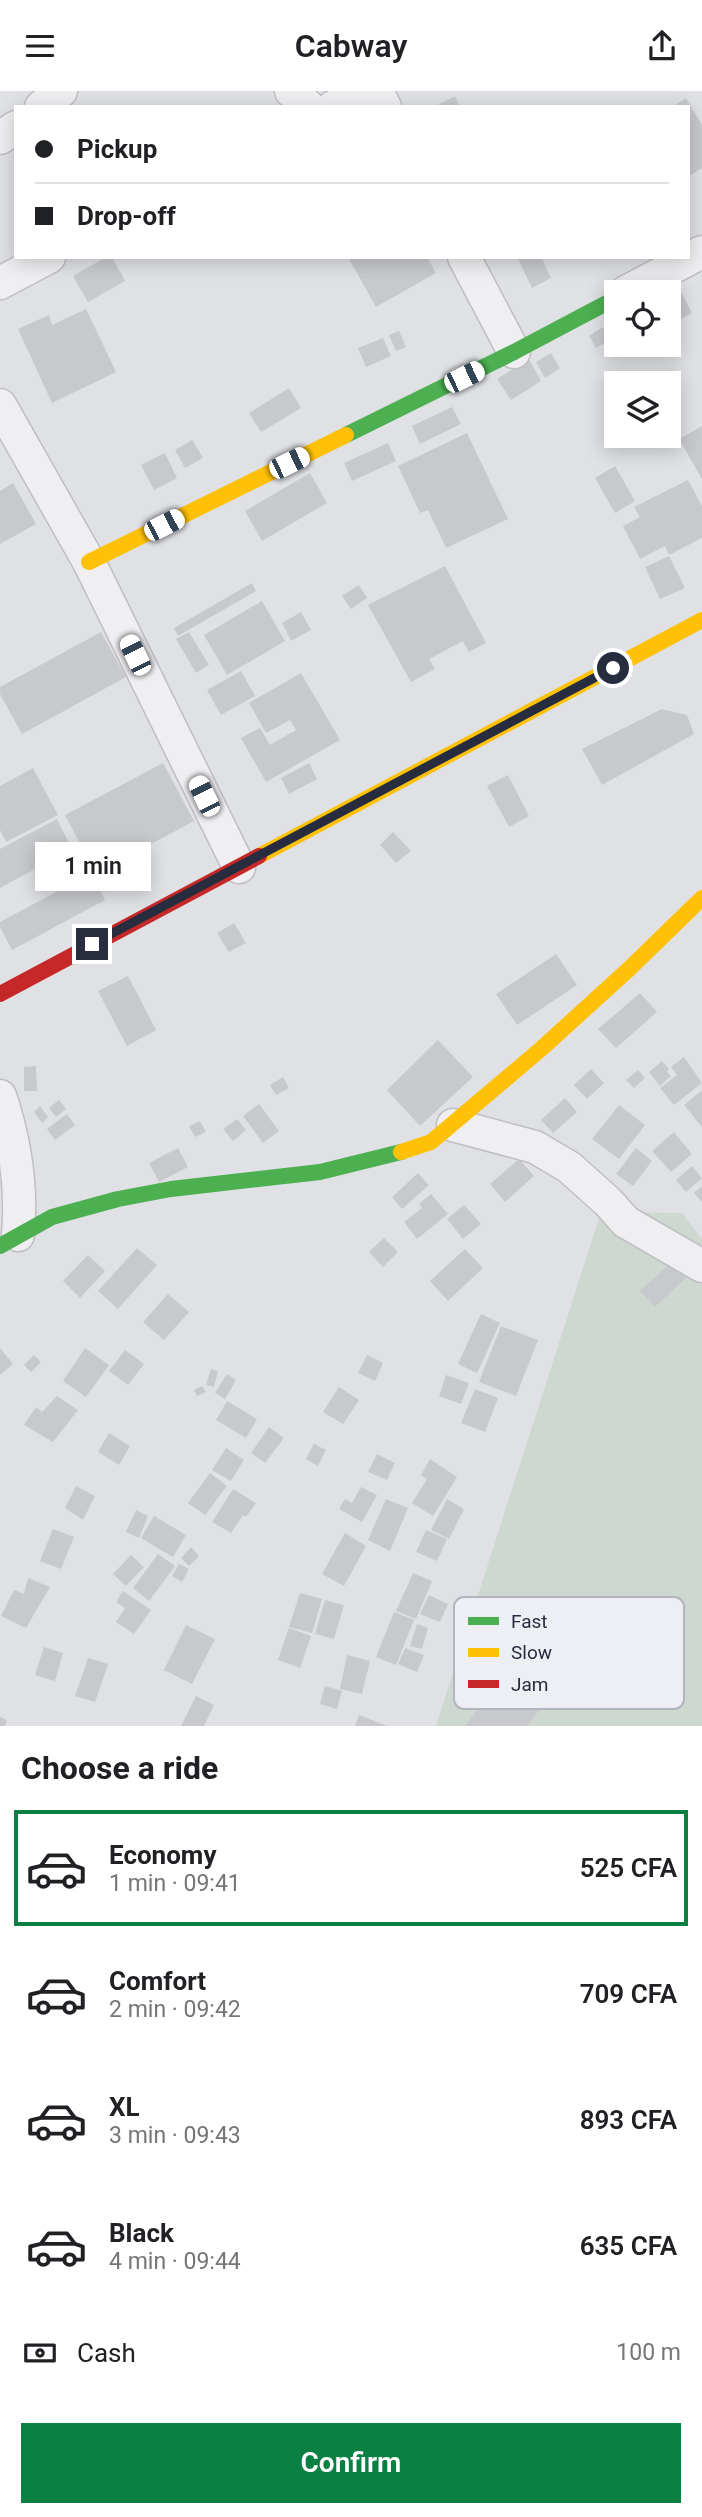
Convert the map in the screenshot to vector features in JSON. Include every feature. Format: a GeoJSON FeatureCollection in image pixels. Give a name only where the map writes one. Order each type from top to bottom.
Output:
{"type":"FeatureCollection","features":[{"type":"Feature","properties":{"kind":"street"},"geometry":{"type":"LineString","coordinates":[[44,105],[61,91]]}},
{"type":"Feature","properties":{"kind":"street"},"geometry":{"type":"LineString","coordinates":[[291,91],[307,105]]}},
{"type":"Feature","properties":{"kind":"street"},"geometry":{"type":"LineString","coordinates":[[337,105],[362,91]]}},
{"type":"Feature","properties":{"kind":"street"},"geometry":{"type":"LineString","coordinates":[[0,283],[45,259]]}},
{"type":"Feature","properties":{"kind":"street"},"geometry":{"type":"LineString","coordinates":[[465,259],[514,352]]}},
{"type":"Feature","properties":{"kind":"street"},"geometry":{"type":"LineString","coordinates":[[649,280],[689,259]]}},
{"type":"Feature","properties":{"kind":"street"},"geometry":{"type":"LineString","coordinates":[[89,562],[514,352],[604,304]]}},
{"type":"Feature","properties":{"kind":"street"},"geometry":{"type":"LineString","coordinates":[[0,405],[89,562],[239,867]]}},
{"type":"Feature","properties":{"kind":"street"},"geometry":{"type":"LineString","coordinates":[[0,994],[702,620]]}},
{"type":"Feature","properties":{"kind":"street"},"geometry":{"type":"LineString","coordinates":[[9,1240],[52,1217],[118,1199],[172,1189],[320,1172],[420,1147],[453,1125],[600,996],[702,898]]}},
{"type":"Feature","properties":{"kind":"street"},"geometry":{"type":"LineString","coordinates":[[0,1096],[6,1114],[21,1202],[9,1240]]}},
{"type":"Feature","properties":{"kind":"street"},"geometry":{"type":"LineString","coordinates":[[453,1125],[535,1147],[569,1167],[626,1222],[702,1266]]}},
{"type":"Feature","properties":{"kind":"shaded area"},"geometry":{"type":"Polygon","coordinates":[[[601,1212],[682,1213],[702,1239],[702,1726],[436,1726],[454,1670],[454,1709],[684,1709],[684,1597],[477,1597],[601,1212]]]}},
{"type":"Feature","properties":{"kind":"building"},"geometry":{"type":"Polygon","coordinates":[[[455,96],[459,105],[438,105],[455,96]]]}},
{"type":"Feature","properties":{"kind":"building"},"geometry":{"type":"Polygon","coordinates":[[[686,98],[702,125],[702,168],[690,176],[690,105],[675,105],[686,98]]]}},
{"type":"Feature","properties":{"kind":"building"},"geometry":{"type":"Polygon","coordinates":[[[103,259],[113,259],[125,281],[88,302],[73,276],[103,259]]]}},
{"type":"Feature","properties":{"kind":"building"},"geometry":{"type":"Polygon","coordinates":[[[349,259],[428,259],[436,273],[376,307],[349,259]]]}},
{"type":"Feature","properties":{"kind":"building"},"geometry":{"type":"Polygon","coordinates":[[[518,259],[542,259],[551,278],[532,288],[518,259]]]}},
{"type":"Feature","properties":{"kind":"building"},"geometry":{"type":"Polygon","coordinates":[[[681,292],[692,313],[681,319],[681,292]]]}},
{"type":"Feature","properties":{"kind":"building"},"geometry":{"type":"Polygon","coordinates":[[[86,309],[116,372],[52,403],[18,329],[49,315],[52,325],[86,309]]]}},
{"type":"Feature","properties":{"kind":"building"},"geometry":{"type":"Polygon","coordinates":[[[604,328],[604,343],[596,348],[589,336],[604,328]]]}},
{"type":"Feature","properties":{"kind":"building"},"geometry":{"type":"Polygon","coordinates":[[[399,331],[406,347],[396,351],[389,335],[399,331]]]}},
{"type":"Feature","properties":{"kind":"building"},"geometry":{"type":"Polygon","coordinates":[[[383,338],[391,356],[366,367],[358,348],[383,338]]]}},
{"type":"Feature","properties":{"kind":"building"},"geometry":{"type":"Polygon","coordinates":[[[551,353],[560,368],[545,378],[536,362],[551,353]]]}},
{"type":"Feature","properties":{"kind":"building"},"geometry":{"type":"Polygon","coordinates":[[[529,359],[541,381],[511,400],[497,379],[529,359]]]}},
{"type":"Feature","properties":{"kind":"building"},"geometry":{"type":"Polygon","coordinates":[[[289,388],[301,408],[261,432],[249,413],[289,388]]]}},
{"type":"Feature","properties":{"kind":"building"},"geometry":{"type":"Polygon","coordinates":[[[452,407],[461,424],[420,444],[412,426],[452,407]]]}},
{"type":"Feature","properties":{"kind":"building"},"geometry":{"type":"Polygon","coordinates":[[[702,426],[702,479],[681,442],[681,438],[702,426]]]}},
{"type":"Feature","properties":{"kind":"building"},"geometry":{"type":"Polygon","coordinates":[[[467,433],[508,519],[446,548],[428,510],[420,513],[398,466],[467,433]]]}},
{"type":"Feature","properties":{"kind":"building"},"geometry":{"type":"Polygon","coordinates":[[[192,440],[203,458],[185,468],[175,450],[192,440]]]}},
{"type":"Feature","properties":{"kind":"building"},"geometry":{"type":"Polygon","coordinates":[[[388,443],[396,461],[352,481],[344,463],[388,443]]]}},
{"type":"Feature","properties":{"kind":"building"},"geometry":{"type":"Polygon","coordinates":[[[165,453],[177,478],[154,490],[141,465],[165,453]]]}},
{"type":"Feature","properties":{"kind":"building"},"geometry":{"type":"Polygon","coordinates":[[[615,466],[635,501],[615,513],[595,478],[615,466]]]}},
{"type":"Feature","properties":{"kind":"building"},"geometry":{"type":"Polygon","coordinates":[[[310,473],[327,503],[262,541],[245,511],[310,473]]]}},
{"type":"Feature","properties":{"kind":"building"},"geometry":{"type":"Polygon","coordinates":[[[688,480],[702,506],[702,538],[669,555],[665,546],[640,559],[623,526],[640,517],[634,507],[688,480]]]}},
{"type":"Feature","properties":{"kind":"building"},"geometry":{"type":"Polygon","coordinates":[[[13,483],[36,524],[0,544],[0,491],[13,483]]]}},
{"type":"Feature","properties":{"kind":"building"},"geometry":{"type":"Polygon","coordinates":[[[669,556],[685,588],[660,599],[645,567],[669,556]]]}},
{"type":"Feature","properties":{"kind":"building"},"geometry":{"type":"Polygon","coordinates":[[[445,566],[486,643],[469,652],[463,641],[429,659],[435,669],[411,682],[368,605],[445,566]]]}},
{"type":"Feature","properties":{"kind":"building"},"geometry":{"type":"Polygon","coordinates":[[[252,583],[256,591],[178,636],[174,628],[252,583]]]}},
{"type":"Feature","properties":{"kind":"building"},"geometry":{"type":"Polygon","coordinates":[[[359,585],[367,598],[351,609],[342,596],[359,585]]]}},
{"type":"Feature","properties":{"kind":"building"},"geometry":{"type":"Polygon","coordinates":[[[262,601],[285,641],[227,675],[204,635],[262,601]]]}},
{"type":"Feature","properties":{"kind":"building"},"geometry":{"type":"Polygon","coordinates":[[[301,612],[311,630],[291,641],[282,623],[301,612]]]}},
{"type":"Feature","properties":{"kind":"building"},"geometry":{"type":"Polygon","coordinates":[[[101,632],[126,677],[22,734],[0,694],[0,687],[101,632]]]}},
{"type":"Feature","properties":{"kind":"building"},"geometry":{"type":"Polygon","coordinates":[[[189,632],[209,665],[196,673],[176,639],[189,632]]]}},
{"type":"Feature","properties":{"kind":"building"},"geometry":{"type":"Polygon","coordinates":[[[241,671],[255,696],[221,715],[207,690],[241,671]]]}},
{"type":"Feature","properties":{"kind":"building"},"geometry":{"type":"Polygon","coordinates":[[[301,673],[340,740],[266,782],[241,738],[260,728],[270,745],[296,730],[290,720],[266,733],[249,703],[301,673]]]}},
{"type":"Feature","properties":{"kind":"building"},"geometry":{"type":"Polygon","coordinates":[[[662,709],[687,715],[694,734],[602,785],[582,749],[662,709]]]}},
{"type":"Feature","properties":{"kind":"building"},"geometry":{"type":"Polygon","coordinates":[[[163,763],[194,821],[96,874],[65,815],[163,763]]]}},
{"type":"Feature","properties":{"kind":"building"},"geometry":{"type":"Polygon","coordinates":[[[309,763],[317,779],[289,794],[281,778],[309,763]]]}},
{"type":"Feature","properties":{"kind":"building"},"geometry":{"type":"Polygon","coordinates":[[[33,768],[58,815],[6,842],[0,830],[0,786],[33,768]]]}},
{"type":"Feature","properties":{"kind":"building"},"geometry":{"type":"Polygon","coordinates":[[[508,775],[529,816],[509,827],[487,786],[508,775]]]}},
{"type":"Feature","properties":{"kind":"building"},"geometry":{"type":"Polygon","coordinates":[[[57,819],[72,849],[0,888],[0,849],[57,819]]]}},
{"type":"Feature","properties":{"kind":"building"},"geometry":{"type":"Polygon","coordinates":[[[393,832],[411,851],[396,863],[380,845],[393,832]]]}},
{"type":"Feature","properties":{"kind":"building"},"geometry":{"type":"Polygon","coordinates":[[[120,866],[129,881],[109,892],[101,876],[120,866]]]}},
{"type":"Feature","properties":{"kind":"building"},"geometry":{"type":"Polygon","coordinates":[[[91,873],[105,900],[12,950],[0,922],[91,873]]]}},
{"type":"Feature","properties":{"kind":"building"},"geometry":{"type":"Polygon","coordinates":[[[234,923],[246,943],[229,952],[217,933],[234,923]]]}},
{"type":"Feature","properties":{"kind":"building"},"geometry":{"type":"Polygon","coordinates":[[[556,954],[577,985],[517,1025],[496,994],[556,954]]]}},
{"type":"Feature","properties":{"kind":"building"},"geometry":{"type":"Polygon","coordinates":[[[128,976],[156,1030],[127,1046],[98,991],[128,976]]]}},
{"type":"Feature","properties":{"kind":"building"},"geometry":{"type":"Polygon","coordinates":[[[640,993],[657,1012],[616,1048],[598,1029],[640,993]]]}},
{"type":"Feature","properties":{"kind":"building"},"geometry":{"type":"Polygon","coordinates":[[[438,1040],[473,1077],[420,1126],[387,1090],[438,1040]]]}},
{"type":"Feature","properties":{"kind":"building"},"geometry":{"type":"Polygon","coordinates":[[[684,1057],[702,1083],[674,1105],[660,1088],[677,1075],[671,1067],[684,1057]]]}},
{"type":"Feature","properties":{"kind":"building"},"geometry":{"type":"Polygon","coordinates":[[[662,1061],[671,1076],[660,1086],[649,1072],[662,1061]]]}},
{"type":"Feature","properties":{"kind":"building"},"geometry":{"type":"Polygon","coordinates":[[[36,1066],[37,1091],[24,1091],[24,1067],[36,1066]]]}},
{"type":"Feature","properties":{"kind":"building"},"geometry":{"type":"Polygon","coordinates":[[[591,1069],[604,1083],[587,1099],[574,1085],[591,1069]]]}},
{"type":"Feature","properties":{"kind":"building"},"geometry":{"type":"Polygon","coordinates":[[[638,1070],[645,1078],[634,1088],[626,1080],[638,1070]]]}},
{"type":"Feature","properties":{"kind":"building"},"geometry":{"type":"Polygon","coordinates":[[[283,1077],[289,1088],[276,1095],[270,1085],[283,1077]]]}},
{"type":"Feature","properties":{"kind":"building"},"geometry":{"type":"Polygon","coordinates":[[[702,1090],[702,1127],[684,1105],[702,1090]]]}},
{"type":"Feature","properties":{"kind":"building"},"geometry":{"type":"Polygon","coordinates":[[[565,1098],[577,1112],[553,1133],[541,1120],[565,1098]]]}},
{"type":"Feature","properties":{"kind":"building"},"geometry":{"type":"Polygon","coordinates":[[[59,1100],[66,1109],[56,1117],[49,1108],[59,1100]]]}},
{"type":"Feature","properties":{"kind":"building"},"geometry":{"type":"Polygon","coordinates":[[[259,1104],[279,1131],[263,1143],[243,1116],[259,1104]]]}},
{"type":"Feature","properties":{"kind":"building"},"geometry":{"type":"Polygon","coordinates":[[[619,1105],[645,1125],[619,1159],[592,1139],[619,1105]]]}},
{"type":"Feature","properties":{"kind":"building"},"geometry":{"type":"Polygon","coordinates":[[[40,1106],[48,1117],[42,1123],[34,1112],[40,1106]]]}},
{"type":"Feature","properties":{"kind":"building"},"geometry":{"type":"Polygon","coordinates":[[[67,1114],[75,1125],[55,1140],[47,1129],[67,1114]]]}},
{"type":"Feature","properties":{"kind":"building"},"geometry":{"type":"Polygon","coordinates":[[[237,1119],[246,1130],[233,1141],[223,1129],[237,1119]]]}},
{"type":"Feature","properties":{"kind":"building"},"geometry":{"type":"Polygon","coordinates":[[[200,1121],[206,1132],[195,1137],[189,1126],[200,1121]]]}},
{"type":"Feature","properties":{"kind":"building"},"geometry":{"type":"Polygon","coordinates":[[[674,1132],[692,1154],[671,1172],[652,1151],[674,1132]]]}},
{"type":"Feature","properties":{"kind":"building"},"geometry":{"type":"Polygon","coordinates":[[[178,1148],[188,1167],[159,1182],[149,1163],[178,1148]]]}},
{"type":"Feature","properties":{"kind":"building"},"geometry":{"type":"Polygon","coordinates":[[[636,1148],[652,1161],[633,1186],[616,1174],[636,1148]]]}},
{"type":"Feature","properties":{"kind":"building"},"geometry":{"type":"Polygon","coordinates":[[[519,1159],[534,1176],[505,1202],[490,1184],[519,1159]]]}},
{"type":"Feature","properties":{"kind":"building"},"geometry":{"type":"Polygon","coordinates":[[[692,1166],[702,1178],[686,1192],[676,1180],[692,1166]]]}},
{"type":"Feature","properties":{"kind":"building"},"geometry":{"type":"Polygon","coordinates":[[[418,1173],[429,1185],[402,1209],[392,1197],[418,1173]]]}},
{"type":"Feature","properties":{"kind":"building"},"geometry":{"type":"Polygon","coordinates":[[[702,1186],[702,1202],[694,1193],[702,1186]]]}},
{"type":"Feature","properties":{"kind":"building"},"geometry":{"type":"Polygon","coordinates":[[[431,1194],[448,1214],[417,1239],[404,1222],[422,1208],[419,1204],[431,1194]]]}},
{"type":"Feature","properties":{"kind":"building"},"geometry":{"type":"Polygon","coordinates":[[[464,1205],[481,1224],[463,1239],[447,1219],[464,1205]]]}},
{"type":"Feature","properties":{"kind":"building"},"geometry":{"type":"Polygon","coordinates":[[[384,1238],[398,1252],[383,1267],[369,1252],[384,1238]]]}},
{"type":"Feature","properties":{"kind":"building"},"geometry":{"type":"Polygon","coordinates":[[[137,1248],[157,1265],[118,1309],[98,1291],[137,1248]]]}},
{"type":"Feature","properties":{"kind":"building"},"geometry":{"type":"Polygon","coordinates":[[[465,1249],[483,1268],[448,1301],[430,1281],[465,1249]]]}},
{"type":"Feature","properties":{"kind":"building"},"geometry":{"type":"Polygon","coordinates":[[[88,1255],[105,1271],[80,1298],[63,1281],[88,1255]]]}},
{"type":"Feature","properties":{"kind":"building"},"geometry":{"type":"Polygon","coordinates":[[[675,1259],[689,1275],[655,1307],[640,1291],[675,1259]]]}},
{"type":"Feature","properties":{"kind":"building"},"geometry":{"type":"Polygon","coordinates":[[[168,1294],[189,1312],[164,1340],[143,1322],[168,1294]]]}},
{"type":"Feature","properties":{"kind":"building"},"geometry":{"type":"Polygon","coordinates":[[[481,1314],[500,1323],[477,1373],[458,1364],[481,1314]]]}},
{"type":"Feature","properties":{"kind":"building"},"geometry":{"type":"Polygon","coordinates":[[[501,1326],[538,1340],[516,1396],[479,1382],[501,1326]]]}},
{"type":"Feature","properties":{"kind":"building"},"geometry":{"type":"Polygon","coordinates":[[[0,1348],[13,1364],[0,1375],[0,1348]]]}},
{"type":"Feature","properties":{"kind":"building"},"geometry":{"type":"Polygon","coordinates":[[[85,1348],[109,1365],[86,1397],[63,1381],[85,1348]]]}},
{"type":"Feature","properties":{"kind":"building"},"geometry":{"type":"Polygon","coordinates":[[[125,1350],[144,1364],[128,1385],[109,1371],[125,1350]]]}},
{"type":"Feature","properties":{"kind":"building"},"geometry":{"type":"Polygon","coordinates":[[[34,1355],[41,1362],[31,1372],[24,1365],[34,1355]]]}},
{"type":"Feature","properties":{"kind":"building"},"geometry":{"type":"Polygon","coordinates":[[[367,1355],[383,1363],[375,1381],[358,1373],[367,1355]]]}},
{"type":"Feature","properties":{"kind":"building"},"geometry":{"type":"Polygon","coordinates":[[[211,1369],[218,1371],[214,1387],[206,1385],[211,1369]]]}},
{"type":"Feature","properties":{"kind":"building"},"geometry":{"type":"Polygon","coordinates":[[[227,1374],[236,1380],[225,1399],[215,1393],[227,1374]]]}},
{"type":"Feature","properties":{"kind":"building"},"geometry":{"type":"Polygon","coordinates":[[[446,1375],[469,1383],[461,1404],[439,1396],[446,1375]]]}},
{"type":"Feature","properties":{"kind":"building"},"geometry":{"type":"Polygon","coordinates":[[[202,1386],[206,1392],[197,1396],[194,1390],[202,1386]]]}},
{"type":"Feature","properties":{"kind":"building"},"geometry":{"type":"Polygon","coordinates":[[[339,1387],[359,1400],[343,1424],[323,1412],[339,1387]]]}},
{"type":"Feature","properties":{"kind":"building"},"geometry":{"type":"Polygon","coordinates":[[[475,1389],[498,1398],[485,1432],[461,1423],[475,1389]]]}},
{"type":"Feature","properties":{"kind":"building"},"geometry":{"type":"Polygon","coordinates":[[[57,1396],[78,1410],[53,1442],[24,1425],[36,1407],[42,1412],[57,1396]]]}},
{"type":"Feature","properties":{"kind":"building"},"geometry":{"type":"Polygon","coordinates":[[[227,1401],[257,1419],[246,1438],[216,1420],[227,1401]]]}},
{"type":"Feature","properties":{"kind":"building"},"geometry":{"type":"Polygon","coordinates":[[[269,1427],[284,1438],[265,1463],[251,1453],[269,1427]]]}},
{"type":"Feature","properties":{"kind":"building"},"geometry":{"type":"Polygon","coordinates":[[[109,1433],[130,1446],[119,1465],[98,1452],[109,1433]]]}},
{"type":"Feature","properties":{"kind":"building"},"geometry":{"type":"Polygon","coordinates":[[[314,1444],[326,1450],[318,1466],[306,1459],[314,1444]]]}},
{"type":"Feature","properties":{"kind":"building"},"geometry":{"type":"Polygon","coordinates":[[[226,1448],[244,1460],[231,1481],[212,1470],[226,1448]]]}},
{"type":"Feature","properties":{"kind":"building"},"geometry":{"type":"Polygon","coordinates":[[[377,1454],[395,1463],[387,1480],[368,1472],[377,1454]]]}},
{"type":"Feature","properties":{"kind":"building"},"geometry":{"type":"Polygon","coordinates":[[[430,1459],[457,1477],[433,1516],[412,1503],[427,1479],[421,1475],[430,1459]]]}},
{"type":"Feature","properties":{"kind":"building"},"geometry":{"type":"Polygon","coordinates":[[[210,1473],[227,1486],[205,1515],[188,1503],[210,1473]]]}},
{"type":"Feature","properties":{"kind":"building"},"geometry":{"type":"Polygon","coordinates":[[[76,1486],[95,1496],[83,1520],[65,1508],[76,1486]]]}},
{"type":"Feature","properties":{"kind":"building"},"geometry":{"type":"Polygon","coordinates":[[[361,1487],[377,1495],[362,1522],[339,1509],[345,1499],[352,1503],[361,1487]]]}},
{"type":"Feature","properties":{"kind":"building"},"geometry":{"type":"Polygon","coordinates":[[[233,1489],[256,1503],[246,1517],[243,1515],[231,1533],[212,1522],[233,1489]]]}},
{"type":"Feature","properties":{"kind":"building"},"geometry":{"type":"Polygon","coordinates":[[[386,1499],[408,1508],[390,1551],[368,1540],[386,1499]]]}},
{"type":"Feature","properties":{"kind":"building"},"geometry":{"type":"Polygon","coordinates":[[[447,1499],[464,1509],[449,1539],[431,1530],[447,1499]]]}},
{"type":"Feature","properties":{"kind":"building"},"geometry":{"type":"Polygon","coordinates":[[[136,1510],[148,1516],[139,1538],[126,1532],[136,1510]]]}},
{"type":"Feature","properties":{"kind":"building"},"geometry":{"type":"Polygon","coordinates":[[[154,1516],[186,1535],[173,1557],[141,1538],[154,1516]]]}},
{"type":"Feature","properties":{"kind":"building"},"geometry":{"type":"Polygon","coordinates":[[[53,1529],[74,1537],[61,1569],[40,1561],[53,1529]]]}},
{"type":"Feature","properties":{"kind":"building"},"geometry":{"type":"Polygon","coordinates":[[[426,1530],[447,1539],[437,1561],[416,1552],[426,1530]]]}},
{"type":"Feature","properties":{"kind":"building"},"geometry":{"type":"Polygon","coordinates":[[[345,1533],[366,1546],[344,1586],[322,1574],[345,1533]]]}},
{"type":"Feature","properties":{"kind":"building"},"geometry":{"type":"Polygon","coordinates":[[[191,1547],[199,1556],[189,1566],[181,1558],[191,1547]]]}},
{"type":"Feature","properties":{"kind":"building"},"geometry":{"type":"Polygon","coordinates":[[[158,1554],[175,1566],[149,1601],[133,1588],[158,1554]]]}},
{"type":"Feature","properties":{"kind":"building"},"geometry":{"type":"Polygon","coordinates":[[[131,1555],[144,1567],[126,1586],[113,1574],[131,1555]]]}},
{"type":"Feature","properties":{"kind":"building"},"geometry":{"type":"Polygon","coordinates":[[[179,1564],[189,1569],[182,1582],[172,1576],[179,1564]]]}},
{"type":"Feature","properties":{"kind":"building"},"geometry":{"type":"Polygon","coordinates":[[[413,1573],[432,1581],[416,1619],[396,1611],[413,1573]]]}},
{"type":"Feature","properties":{"kind":"building"},"geometry":{"type":"Polygon","coordinates":[[[28,1578],[50,1587],[26,1628],[1,1616],[14,1590],[24,1594],[28,1578]]]}},
{"type":"Feature","properties":{"kind":"building"},"geometry":{"type":"Polygon","coordinates":[[[123,1591],[151,1610],[134,1634],[116,1622],[125,1608],[116,1602],[123,1591]]]}},
{"type":"Feature","properties":{"kind":"building"},"geometry":{"type":"Polygon","coordinates":[[[300,1593],[322,1599],[312,1633],[289,1627],[300,1593]]]}},
{"type":"Feature","properties":{"kind":"building"},"geometry":{"type":"Polygon","coordinates":[[[429,1595],[448,1604],[440,1622],[420,1614],[429,1595]]]}},
{"type":"Feature","properties":{"kind":"building"},"geometry":{"type":"Polygon","coordinates":[[[325,1600],[344,1605],[334,1639],[315,1634],[325,1600]]]}},
{"type":"Feature","properties":{"kind":"building"},"geometry":{"type":"Polygon","coordinates":[[[394,1612],[414,1620],[396,1665],[376,1657],[394,1612]]]}},
{"type":"Feature","properties":{"kind":"building"},"geometry":{"type":"Polygon","coordinates":[[[417,1624],[428,1628],[422,1649],[410,1646],[417,1624]]]}},
{"type":"Feature","properties":{"kind":"building"},"geometry":{"type":"Polygon","coordinates":[[[186,1625],[215,1639],[192,1684],[164,1670],[186,1625]]]}},
{"type":"Feature","properties":{"kind":"building"},"geometry":{"type":"Polygon","coordinates":[[[289,1628],[311,1636],[300,1668],[278,1660],[289,1628]]]}},
{"type":"Feature","properties":{"kind":"building"},"geometry":{"type":"Polygon","coordinates":[[[44,1647],[63,1653],[55,1681],[35,1675],[44,1647]]]}},
{"type":"Feature","properties":{"kind":"building"},"geometry":{"type":"Polygon","coordinates":[[[405,1648],[424,1655],[417,1672],[398,1664],[405,1648]]]}},
{"type":"Feature","properties":{"kind":"building"},"geometry":{"type":"Polygon","coordinates":[[[347,1655],[370,1661],[362,1694],[340,1689],[347,1655]]]}},
{"type":"Feature","properties":{"kind":"building"},"geometry":{"type":"Polygon","coordinates":[[[88,1658],[108,1664],[95,1702],[75,1696],[88,1658]]]}},
{"type":"Feature","properties":{"kind":"building"},"geometry":{"type":"Polygon","coordinates":[[[325,1686],[342,1691],[337,1709],[320,1704],[325,1686]]]}},
{"type":"Feature","properties":{"kind":"building"},"geometry":{"type":"Polygon","coordinates":[[[196,1696],[214,1705],[204,1726],[181,1726],[196,1696]]]}},
{"type":"Feature","properties":{"kind":"building"},"geometry":{"type":"Polygon","coordinates":[[[478,1709],[540,1709],[527,1726],[465,1726],[478,1709]]]}},
{"type":"Feature","properties":{"kind":"building"},"geometry":{"type":"Polygon","coordinates":[[[359,1715],[387,1726],[355,1726],[359,1715]]]}},
{"type":"Feature","properties":{"kind":"building"},"geometry":{"type":"Polygon","coordinates":[[[0,1717],[7,1720],[5,1726],[0,1726],[0,1717]]]}},
{"type":"Feature","properties":{"kind":"traffic: fast"},"geometry":{"type":"LineString","coordinates":[[346,435],[604,304]]}},
{"type":"Feature","properties":{"kind":"traffic: fast"},"geometry":{"type":"LineString","coordinates":[[0,1246],[52,1217],[118,1199],[171,1189],[320,1172],[401,1152]]}},
{"type":"Feature","properties":{"kind":"traffic: slow"},"geometry":{"type":"LineString","coordinates":[[89,562],[346,435]]}},
{"type":"Feature","properties":{"kind":"traffic: slow"},"geometry":{"type":"LineString","coordinates":[[259,856],[702,620]]}},
{"type":"Feature","properties":{"kind":"traffic: slow"},"geometry":{"type":"LineString","coordinates":[[401,1152],[431,1142],[541,1049],[702,898]]}},
{"type":"Feature","properties":{"kind":"traffic: jam"},"geometry":{"type":"LineString","coordinates":[[0,994],[259,856]]}},
{"type":"Feature","properties":{"kind":"route"},"geometry":{"type":"LineString","coordinates":[[92,944],[613,668]]}}]}
